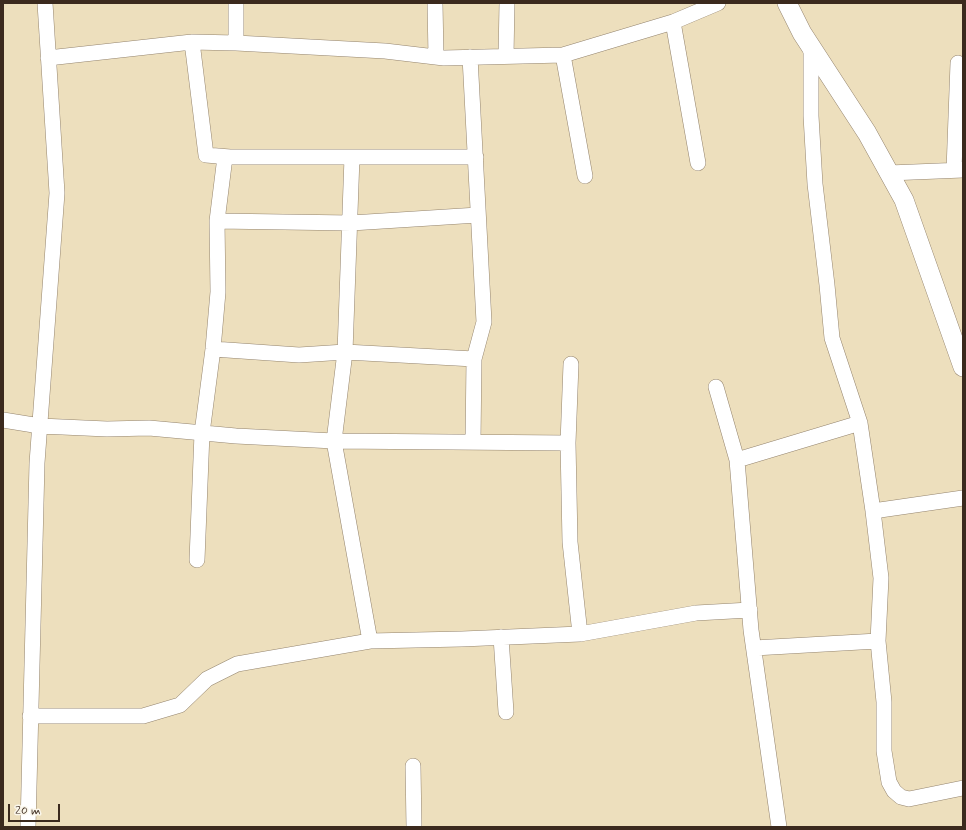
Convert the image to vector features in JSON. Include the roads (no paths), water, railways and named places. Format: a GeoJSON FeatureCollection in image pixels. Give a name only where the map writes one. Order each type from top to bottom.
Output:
{"type":"FeatureCollection","features":[{"type":"Feature","properties":{"kind":"street"},"geometry":{"type":"LineString","coordinates":[[28,827],[37,464],[57,193],[45,3]]}},
{"type":"Feature","properties":{"kind":"street"},"geometry":{"type":"LineString","coordinates":[[236,3],[236,43]]}},
{"type":"Feature","properties":{"kind":"street"},"geometry":{"type":"LineString","coordinates":[[435,3],[436,57]]}},
{"type":"Feature","properties":{"kind":"street"},"geometry":{"type":"LineString","coordinates":[[506,56],[507,3]]}},
{"type":"Feature","properties":{"kind":"street"},"geometry":{"type":"LineString","coordinates":[[48,58],[192,42],[385,51],[436,57],[563,55],[673,22],[718,3]]}},
{"type":"Feature","properties":{"kind":"street"},"geometry":{"type":"LineString","coordinates":[[787,3],[802,33],[867,133],[904,200],[959,344],[963,367]]}},
{"type":"Feature","properties":{"kind":"street"},"geometry":{"type":"LineString","coordinates":[[673,22],[698,163]]}},
{"type":"Feature","properties":{"kind":"street"},"geometry":{"type":"LineString","coordinates":[[192,42],[206,155],[230,157],[476,157]]}},
{"type":"Feature","properties":{"kind":"street"},"geometry":{"type":"LineString","coordinates":[[811,46],[811,116],[814,184],[832,338],[860,423],[881,578],[878,640],[884,702],[884,752],[889,782],[894,791],[900,797],[909,799],[963,788]]}},
{"type":"Feature","properties":{"kind":"street"},"geometry":{"type":"LineString","coordinates":[[563,55],[585,176]]}},
{"type":"Feature","properties":{"kind":"street"},"geometry":{"type":"LineString","coordinates":[[470,57],[484,322],[474,359],[473,442]]}},
{"type":"Feature","properties":{"kind":"street"},"geometry":{"type":"LineString","coordinates":[[889,173],[958,170],[958,63]]}},
{"type":"Feature","properties":{"kind":"street"},"geometry":{"type":"LineString","coordinates":[[198,560],[202,433],[213,349],[218,292],[217,221],[225,157],[230,157]]}},
{"type":"Feature","properties":{"kind":"street"},"geometry":{"type":"LineString","coordinates":[[352,157],[345,352],[334,441],[370,641]]}},
{"type":"Feature","properties":{"kind":"street"},"geometry":{"type":"LineString","coordinates":[[217,221],[350,223],[478,215]]}},
{"type":"Feature","properties":{"kind":"street"},"geometry":{"type":"LineString","coordinates":[[213,349],[299,355],[345,352],[474,359]]}},
{"type":"Feature","properties":{"kind":"street"},"geometry":{"type":"LineString","coordinates":[[571,364],[568,443],[570,542],[580,634]]}},
{"type":"Feature","properties":{"kind":"street"},"geometry":{"type":"LineString","coordinates":[[716,387],[737,460],[754,648],[779,827]]}},
{"type":"Feature","properties":{"kind":"street"},"geometry":{"type":"LineString","coordinates":[[3,420],[40,426],[107,429],[149,428],[202,433],[334,441],[568,443]]}},
{"type":"Feature","properties":{"kind":"street"},"geometry":{"type":"LineString","coordinates":[[737,460],[860,423]]}},
{"type":"Feature","properties":{"kind":"street"},"geometry":{"type":"LineString","coordinates":[[873,512],[963,498]]}},
{"type":"Feature","properties":{"kind":"street"},"geometry":{"type":"LineString","coordinates":[[30,716],[143,716],[180,705],[207,679],[237,664],[370,641],[580,634],[696,613],[750,610]]}},
{"type":"Feature","properties":{"kind":"street"},"geometry":{"type":"LineString","coordinates":[[501,637],[506,712]]}},
{"type":"Feature","properties":{"kind":"street"},"geometry":{"type":"LineString","coordinates":[[754,648],[878,640]]}},
{"type":"Feature","properties":{"kind":"street"},"geometry":{"type":"LineString","coordinates":[[413,766],[414,827]]}}]}
